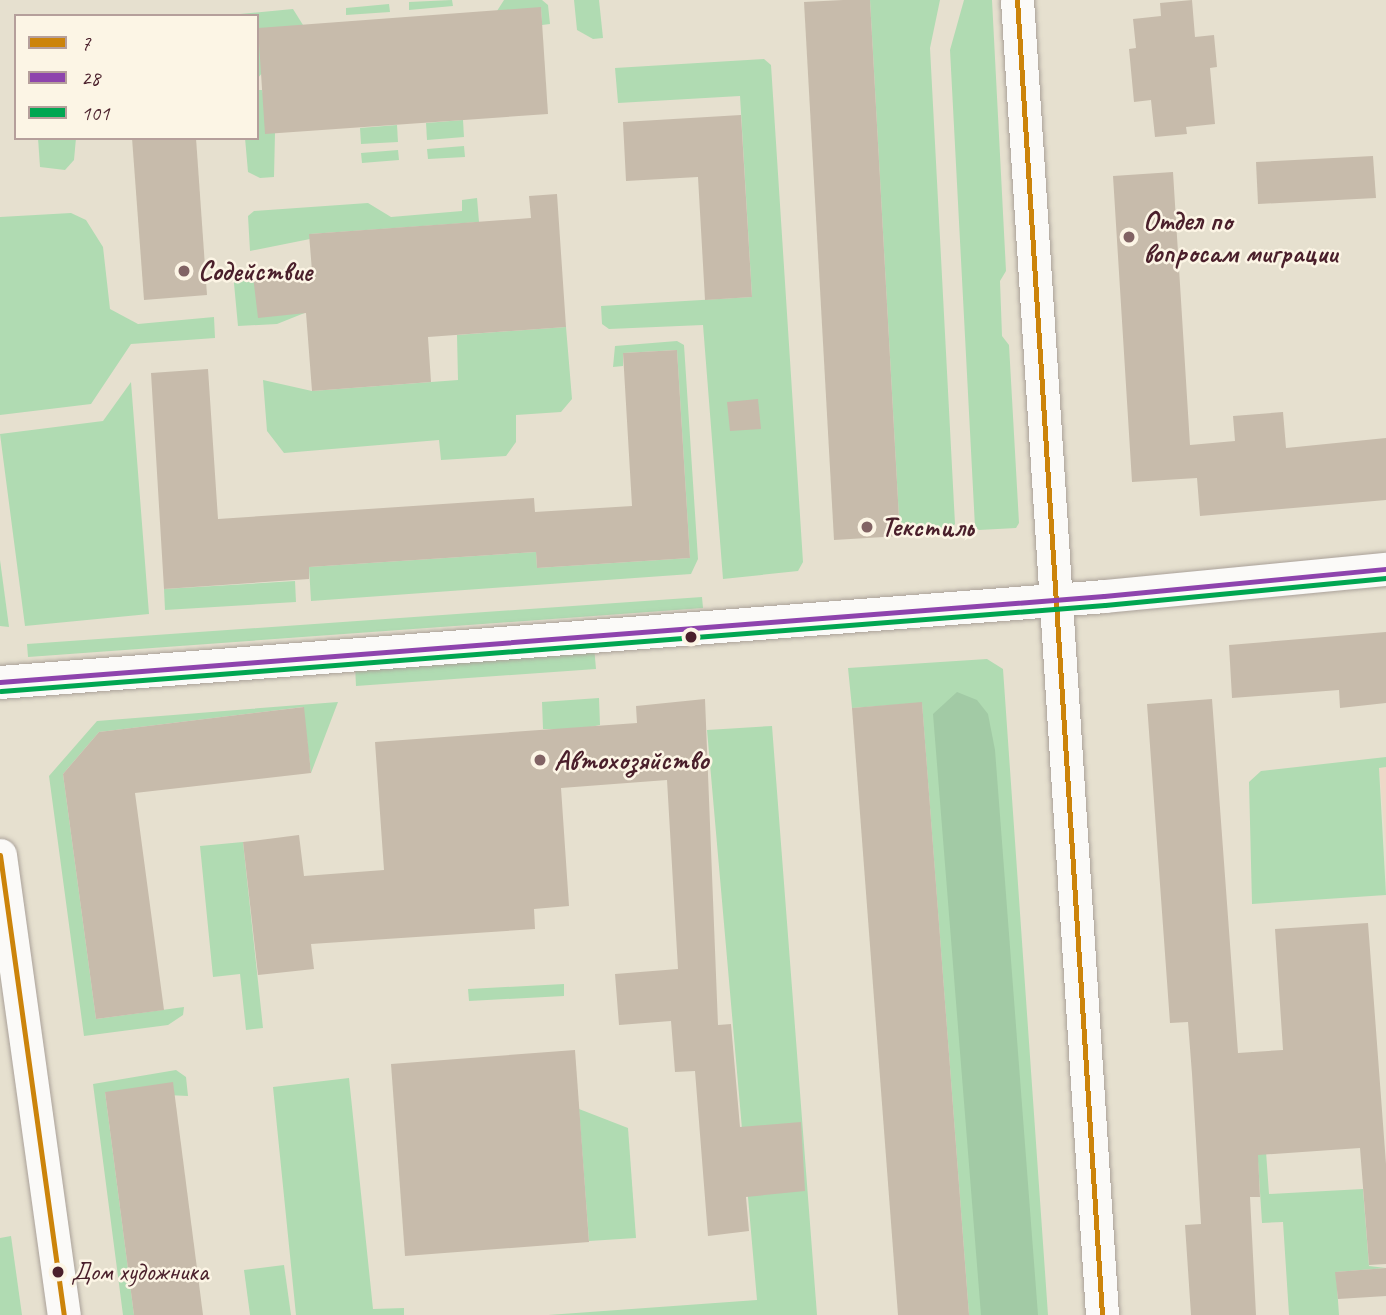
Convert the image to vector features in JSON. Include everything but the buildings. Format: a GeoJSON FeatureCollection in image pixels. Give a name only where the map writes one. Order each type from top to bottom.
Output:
{"type":"FeatureCollection","features":[{"type":"Feature","properties":{"kind":"street"},"geometry":{"type":"LineString","coordinates":[[1017,0],[1058,599],[1102,1315]]}},
{"type":"Feature","properties":{"kind":"street"},"geometry":{"type":"LineString","coordinates":[[0,682],[1058,599],[1386,569]]}},
{"type":"Feature","properties":{"kind":"street"},"geometry":{"type":"LineString","coordinates":[[0,855],[64,1315]]}},
{"type":"Feature","properties":{"kind":"shaded area"},"geometry":{"type":"Polygon","coordinates":[[[1386,767],[1386,851],[1379,768],[1386,767]]]}},
{"type":"Feature","properties":{"kind":"green space"},"geometry":{"type":"Polygon","coordinates":[[[452,0],[453,6],[409,10],[409,2],[452,0]]]}},
{"type":"Feature","properties":{"kind":"green space"},"geometry":{"type":"Polygon","coordinates":[[[504,0],[542,0],[548,5],[550,24],[542,25],[541,8],[497,11],[504,0]]]}},
{"type":"Feature","properties":{"kind":"green space"},"geometry":{"type":"Polygon","coordinates":[[[574,0],[599,0],[603,38],[593,39],[577,30],[574,0]]]}},
{"type":"Feature","properties":{"kind":"green space"},"geometry":{"type":"Polygon","coordinates":[[[870,0],[940,0],[930,48],[955,524],[947,533],[900,536],[870,0]]]}},
{"type":"Feature","properties":{"kind":"green space"},"geometry":{"type":"Polygon","coordinates":[[[964,0],[992,0],[1006,271],[1000,281],[1002,336],[1009,345],[1019,523],[1016,528],[979,530],[975,527],[950,50],[964,0]]]}},
{"type":"Feature","properties":{"kind":"green space"},"geometry":{"type":"Polygon","coordinates":[[[389,4],[390,12],[346,15],[346,8],[389,4]]]}},
{"type":"Feature","properties":{"kind":"green space"},"geometry":{"type":"Polygon","coordinates":[[[293,9],[303,25],[259,77],[259,14],[240,14],[293,9]]]}},
{"type":"Feature","properties":{"kind":"green space"},"geometry":{"type":"Polygon","coordinates":[[[764,59],[771,65],[803,562],[798,571],[723,579],[703,325],[609,329],[602,324],[601,306],[752,297],[740,96],[618,103],[615,68],[764,59]]]}},
{"type":"Feature","properties":{"kind":"green space"},"geometry":{"type":"Polygon","coordinates":[[[259,90],[262,90],[275,133],[274,177],[260,178],[248,172],[245,140],[259,140],[259,90]]]}},
{"type":"Feature","properties":{"kind":"green space"},"geometry":{"type":"Polygon","coordinates":[[[463,120],[464,137],[427,140],[426,123],[463,120]]]}},
{"type":"Feature","properties":{"kind":"green space"},"geometry":{"type":"Polygon","coordinates":[[[397,125],[398,142],[361,144],[360,128],[397,125]]]}},
{"type":"Feature","properties":{"kind":"green space"},"geometry":{"type":"Polygon","coordinates":[[[38,140],[76,140],[74,160],[65,170],[40,167],[38,140]]]}},
{"type":"Feature","properties":{"kind":"green space"},"geometry":{"type":"Polygon","coordinates":[[[464,146],[465,157],[428,159],[427,149],[464,146]]]}},
{"type":"Feature","properties":{"kind":"green space"},"geometry":{"type":"Polygon","coordinates":[[[398,150],[399,160],[362,163],[361,153],[398,150]]]}},
{"type":"Feature","properties":{"kind":"green space"},"geometry":{"type":"Polygon","coordinates":[[[477,198],[479,222],[310,234],[310,239],[250,251],[248,216],[254,211],[368,203],[391,217],[462,211],[462,200],[477,198]]]}},
{"type":"Feature","properties":{"kind":"green space"},"geometry":{"type":"Polygon","coordinates":[[[71,213],[86,220],[103,247],[110,309],[138,324],[214,317],[215,338],[131,344],[91,404],[0,415],[0,217],[71,213]]]}},
{"type":"Feature","properties":{"kind":"green space"},"geometry":{"type":"Polygon","coordinates":[[[278,269],[298,279],[307,312],[277,324],[238,326],[233,273],[278,269]]]}},
{"type":"Feature","properties":{"kind":"green space"},"geometry":{"type":"Polygon","coordinates":[[[566,327],[572,399],[561,412],[516,415],[516,442],[506,456],[441,460],[439,440],[284,453],[267,431],[263,380],[312,391],[458,380],[457,335],[566,327]]]}},
{"type":"Feature","properties":{"kind":"green space"},"geometry":{"type":"Polygon","coordinates":[[[677,341],[684,345],[698,559],[691,574],[311,601],[309,567],[536,552],[537,568],[690,558],[677,350],[623,353],[623,366],[613,367],[615,346],[677,341]]]}},
{"type":"Feature","properties":{"kind":"green space"},"geometry":{"type":"Polygon","coordinates":[[[131,382],[149,614],[25,626],[0,434],[103,421],[131,382]]]}},
{"type":"Feature","properties":{"kind":"green space"},"geometry":{"type":"Polygon","coordinates":[[[0,560],[9,627],[0,626],[0,560]]]}},
{"type":"Feature","properties":{"kind":"green space"},"geometry":{"type":"Polygon","coordinates":[[[295,581],[296,602],[165,610],[164,589],[295,581]]]}},
{"type":"Feature","properties":{"kind":"green space"},"geometry":{"type":"Polygon","coordinates":[[[702,597],[703,608],[28,657],[27,644],[702,597]]]}},
{"type":"Feature","properties":{"kind":"green space"},"geometry":{"type":"Polygon","coordinates":[[[594,646],[596,669],[356,686],[355,665],[594,646]]]}},
{"type":"Feature","properties":{"kind":"green space"},"geometry":{"type":"Polygon","coordinates":[[[987,659],[1003,669],[1048,1315],[969,1315],[922,703],[852,708],[848,668],[987,659]]]}},
{"type":"Feature","properties":{"kind":"green space"},"geometry":{"type":"Polygon","coordinates":[[[957,692],[977,700],[988,714],[995,750],[1038,1315],[981,1315],[933,714],[957,692]]]}},
{"type":"Feature","properties":{"kind":"green space"},"geometry":{"type":"Polygon","coordinates":[[[599,698],[600,725],[557,734],[556,729],[543,729],[542,702],[599,698]]]}},
{"type":"Feature","properties":{"kind":"green space"},"geometry":{"type":"Polygon","coordinates":[[[338,702],[311,773],[303,707],[99,732],[63,774],[96,1019],[184,1007],[183,1015],[168,1025],[84,1036],[49,776],[97,721],[338,702]]]}},
{"type":"Feature","properties":{"kind":"green space"},"geometry":{"type":"Polygon","coordinates":[[[772,726],[817,1315],[548,1315],[757,1300],[707,730],[772,726]]]}},
{"type":"Feature","properties":{"kind":"green space"},"geometry":{"type":"Polygon","coordinates":[[[1386,757],[1386,767],[1379,768],[1386,895],[1252,904],[1249,782],[1261,771],[1386,757]]]}},
{"type":"Feature","properties":{"kind":"green space"},"geometry":{"type":"Polygon","coordinates":[[[243,842],[263,1028],[246,1030],[240,974],[213,977],[200,846],[243,842]]]}},
{"type":"Feature","properties":{"kind":"green space"},"geometry":{"type":"Polygon","coordinates":[[[564,984],[564,996],[469,1001],[468,989],[564,984]]]}},
{"type":"Feature","properties":{"kind":"green space"},"geometry":{"type":"Polygon","coordinates":[[[1251,1052],[1259,1052],[1269,1194],[1363,1189],[1369,1266],[1386,1268],[1336,1272],[1339,1315],[1289,1315],[1283,1222],[1262,1223],[1251,1052]]]}},
{"type":"Feature","properties":{"kind":"green space"},"geometry":{"type":"Polygon","coordinates":[[[176,1070],[186,1077],[188,1096],[105,1092],[134,1315],[123,1315],[93,1084],[176,1070]]]}},
{"type":"Feature","properties":{"kind":"green space"},"geometry":{"type":"Polygon","coordinates":[[[349,1078],[373,1309],[404,1308],[404,1315],[296,1315],[273,1087],[349,1078]]]}},
{"type":"Feature","properties":{"kind":"green space"},"geometry":{"type":"Polygon","coordinates":[[[579,1109],[628,1128],[636,1238],[589,1241],[579,1109]]]}},
{"type":"Feature","properties":{"kind":"green space"},"geometry":{"type":"Polygon","coordinates":[[[11,1236],[22,1315],[0,1315],[0,1238],[11,1236]]]}},
{"type":"Feature","properties":{"kind":"green space"},"geometry":{"type":"Polygon","coordinates":[[[284,1265],[291,1315],[250,1315],[244,1270],[284,1265]]]}},
{"type":"Feature","properties":{"kind":"transit line","name":"7"},"geometry":{"type":"LineString","coordinates":[[1017,0],[1102,1315]]}},
{"type":"Feature","properties":{"kind":"transit line","name":"28"},"geometry":{"type":"LineString","coordinates":[[0,682],[1104,596],[1386,569]]}},
{"type":"Feature","properties":{"kind":"transit line","name":"101"},"geometry":{"type":"LineString","coordinates":[[1,691],[1105,605],[1386,578]]}},
{"type":"Feature","properties":{"kind":"transit line","name":"7"},"geometry":{"type":"LineString","coordinates":[[0,855],[64,1315]]}},
{"type":"Feature","properties":{"kind":"place","name":"Отдел по вопросам миграции"},"geometry":{"type":"Point","coordinates":[1129,237]}},
{"type":"Feature","properties":{"kind":"place","name":"Содействие"},"geometry":{"type":"Point","coordinates":[184,271]}},
{"type":"Feature","properties":{"kind":"place","name":"Текстиль"},"geometry":{"type":"Point","coordinates":[867,527]}},
{"type":"Feature","properties":{"kind":"place","name":"Автохозяйство"},"geometry":{"type":"Point","coordinates":[540,760]}},
{"type":"Feature","properties":{"kind":"place","name":"Дом художника"},"geometry":{"type":"Point","coordinates":[58,1272]}}]}
